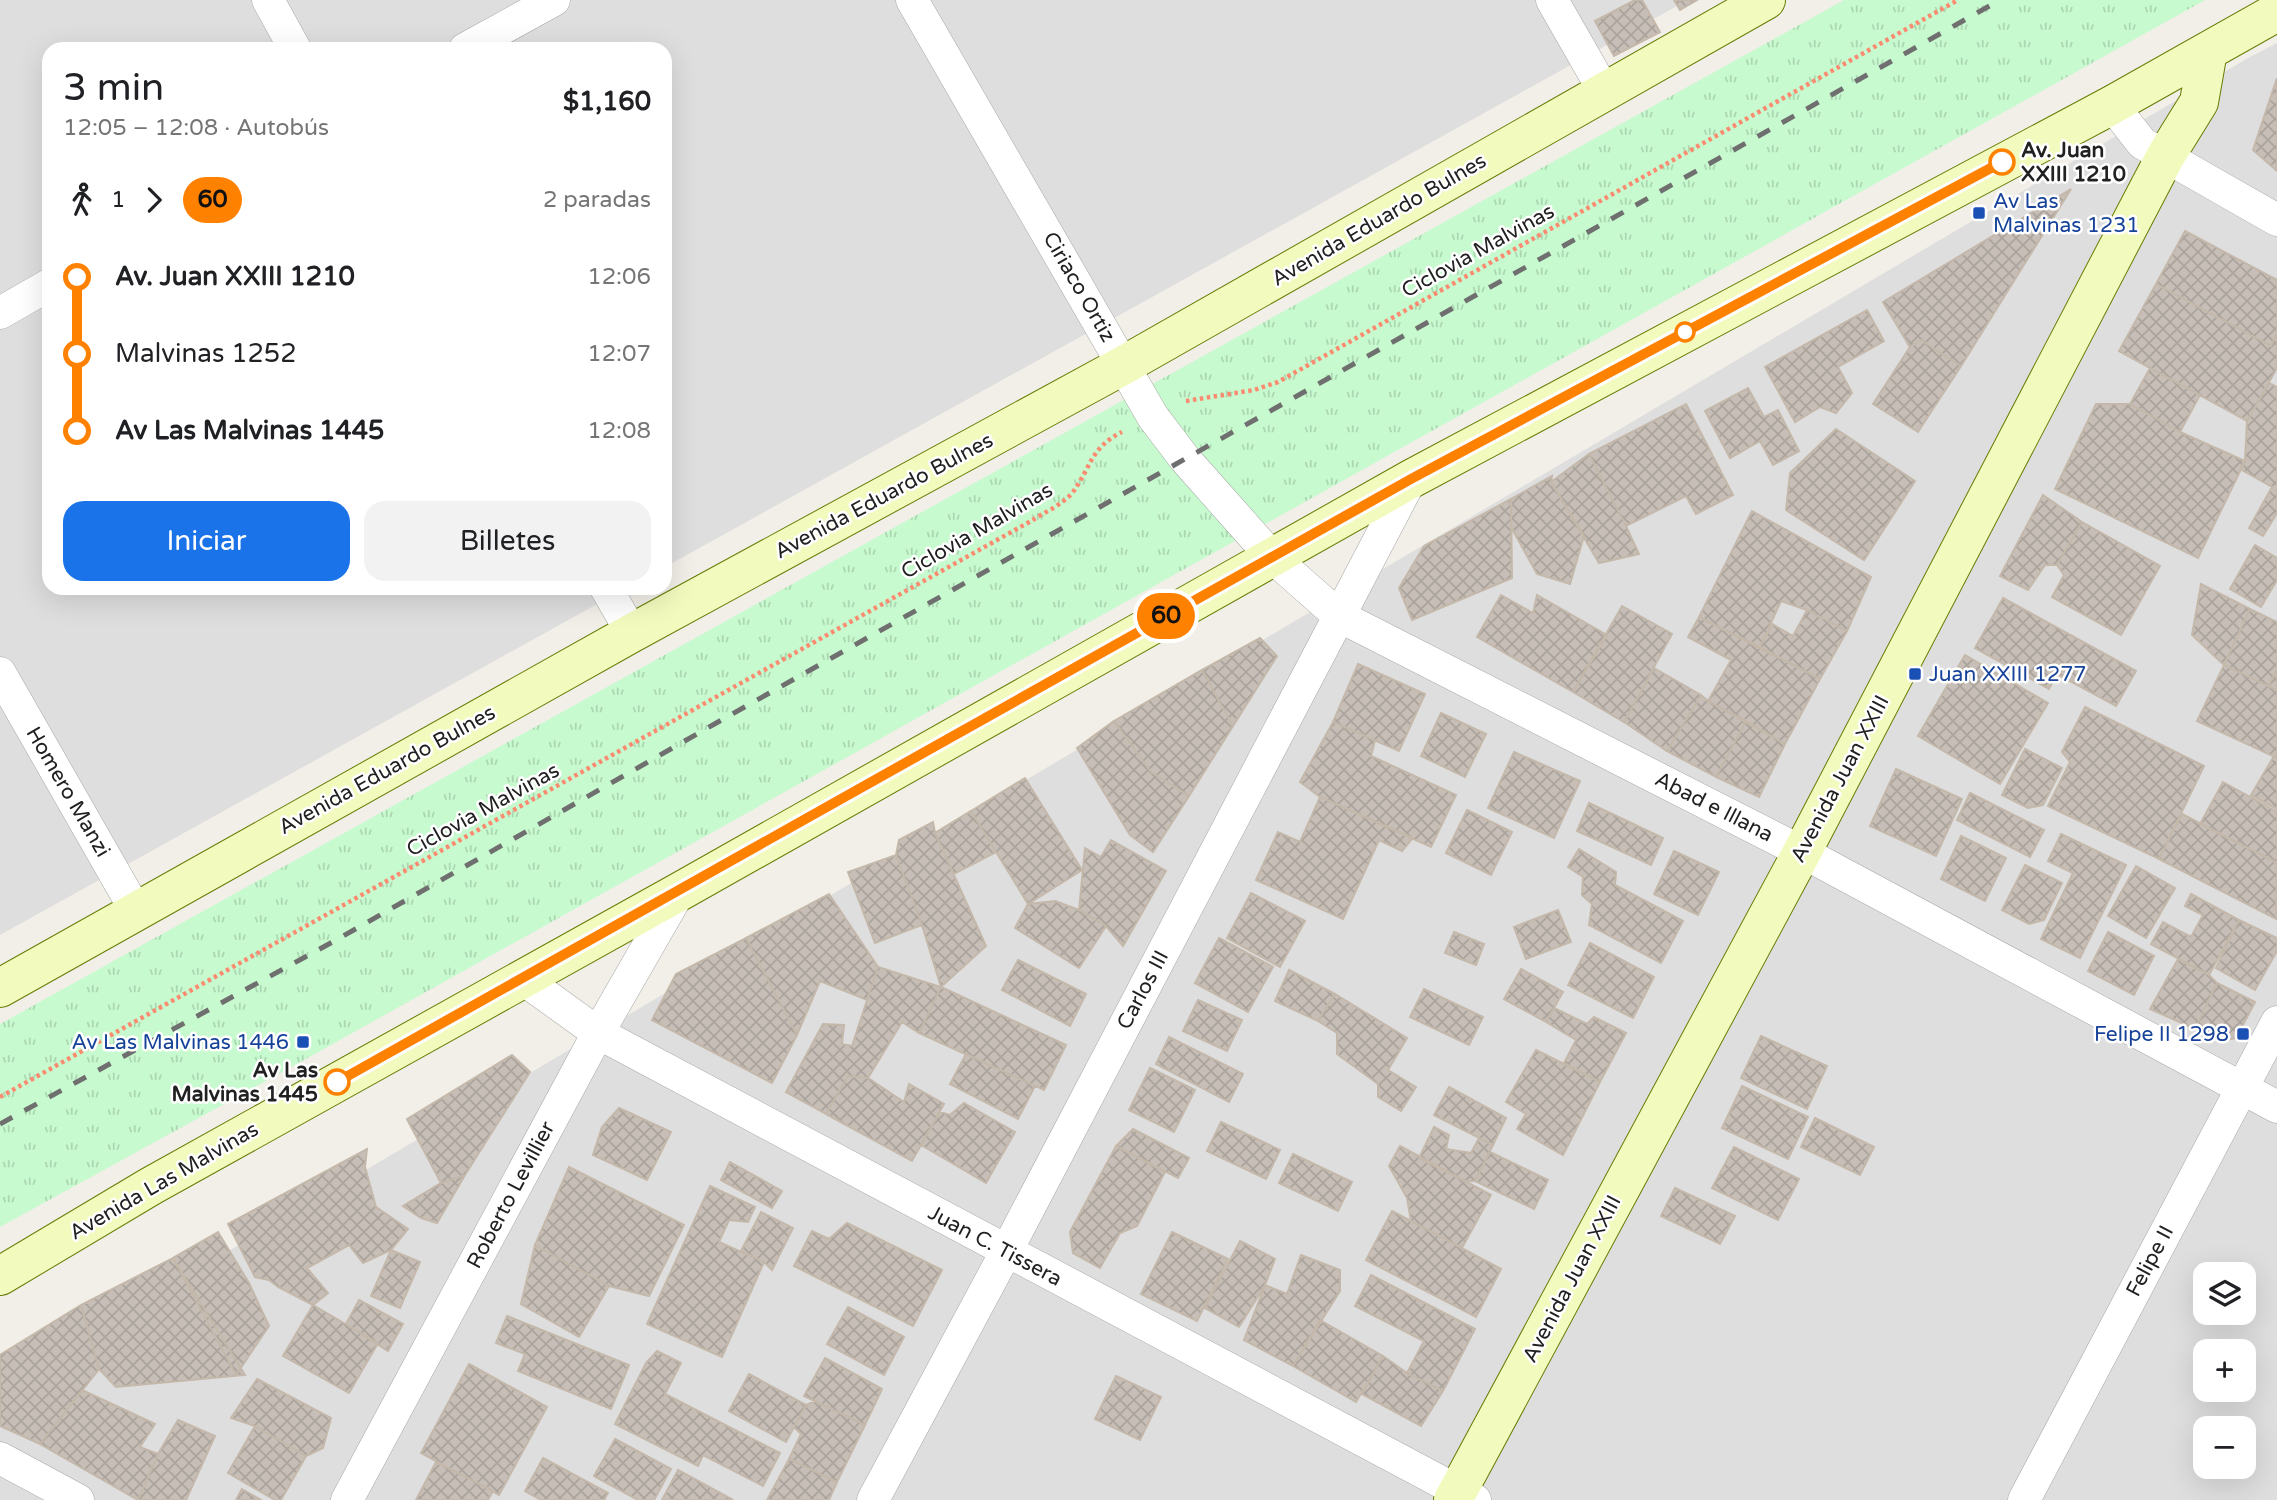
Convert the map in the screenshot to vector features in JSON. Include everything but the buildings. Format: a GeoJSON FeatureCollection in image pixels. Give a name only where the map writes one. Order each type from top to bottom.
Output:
{"type":"FeatureCollection","features":[{"type":"Feature","properties":{"kind":"main road","name":"Avenida Eduardo Bulnes"},"geometry":{"type":"LineString","coordinates":[[0,988],[632,633],[1124,365],[1766,0]]}},
{"type":"Feature","properties":{"kind":"main road","name":"Avenida Las Malvinas"},"geometry":{"type":"LineString","coordinates":[[0,1276],[151,1186],[679,892],[1271,556],[2112,105],[2277,12]]}},
{"type":"Feature","properties":{"kind":"main road","name":"Avenida Juan XXIII"},"geometry":{"type":"LineString","coordinates":[[1462,1497],[2165,158],[2199,102],[2208,51]]}},
{"type":"Feature","properties":{"kind":"street"},"geometry":{"type":"LineString","coordinates":[[268,0],[291,42]]}},
{"type":"Feature","properties":{"kind":"street"},"geometry":{"type":"LineString","coordinates":[[478,42],[554,0]]}},
{"type":"Feature","properties":{"kind":"street","name":"Ciriaco Ortiz"},"geometry":{"type":"LineString","coordinates":[[912,0],[1153,417],[1185,459],[1271,556]]}},
{"type":"Feature","properties":{"kind":"street"},"geometry":{"type":"LineString","coordinates":[[1552,0],[1604,91]]}},
{"type":"Feature","properties":{"kind":"street"},"geometry":{"type":"LineString","coordinates":[[2112,105],[2142,143],[2277,220]]}},
{"type":"Feature","properties":{"kind":"street"},"geometry":{"type":"LineString","coordinates":[[0,313],[42,289]]}},
{"type":"Feature","properties":{"kind":"street","name":"Carlos III"},"geometry":{"type":"LineString","coordinates":[[873,1500],[1411,479]]}},
{"type":"Feature","properties":{"kind":"street","name":"Abad e Illana"},"geometry":{"type":"LineString","coordinates":[[1271,556],[1339,616],[1802,852],[2277,1107]]}},
{"type":"Feature","properties":{"kind":"street"},"geometry":{"type":"LineString","coordinates":[[610,595],[632,633]]}},
{"type":"Feature","properties":{"kind":"street","name":"Homero Manzi"},"geometry":{"type":"LineString","coordinates":[[0,673],[136,911]]}},
{"type":"Feature","properties":{"kind":"street","name":"Roberto Levillier"},"geometry":{"type":"LineString","coordinates":[[347,1500],[598,1034],[679,892]]}},
{"type":"Feature","properties":{"kind":"street","name":"Juan C. Tissera"},"geometry":{"type":"LineString","coordinates":[[523,979],[598,1034],[1462,1497]]}},
{"type":"Feature","properties":{"kind":"street","name":"Felipe II"},"geometry":{"type":"LineString","coordinates":[[2024,1500],[2277,1022]]}},
{"type":"Feature","properties":{"kind":"street"},"geometry":{"type":"LineString","coordinates":[[0,1458],[78,1500]]}},
{"type":"Feature","properties":{"kind":"path","name":"Ciclovia Malvinas"},"geometry":{"type":"LineString","coordinates":[[0,1097],[1031,521],[1071,495],[1095,453],[1107,439],[1175,403],[1254,390],[1278,382],[1958,0]]}},
{"type":"Feature","properties":{"kind":"shaded area"},"geometry":{"type":"Polygon","coordinates":[[[0,0],[1688,0],[672,563],[672,42],[42,42],[42,595],[613,595],[0,935],[0,0]]]}},
{"type":"Feature","properties":{"kind":"shaded area"},"geometry":{"type":"Polygon","coordinates":[[[2277,43],[2277,1500],[0,1500],[0,1386],[2277,43]]]}},
{"type":"Feature","properties":{"kind":"green space"},"geometry":{"type":"Polygon","coordinates":[[[1844,0],[2205,0],[0,1227],[0,1024],[1844,0]]]}},
{"type":"Feature","properties":{"kind":"railway"},"geometry":{"type":"LineString","coordinates":[[0,1124],[338,939],[2000,0]]}},
{"type":"Feature","properties":{"kind":"bus line","name":"60"},"geometry":{"type":"LineString","coordinates":[[337,1082],[1411,479],[2002,162]]}},
{"type":"Feature","properties":{"kind":"place","name":"Av. Juan XXIII 1210"},"geometry":{"type":"Point","coordinates":[2002,162]}},
{"type":"Feature","properties":{"kind":"place","name":"Av Las Malvinas 1231"},"geometry":{"type":"Point","coordinates":[1979,213]}},
{"type":"Feature","properties":{"kind":"place","name":"Juan XXIII 1277"},"geometry":{"type":"Point","coordinates":[1915,674]}},
{"type":"Feature","properties":{"kind":"place","name":"Felipe II 1298"},"geometry":{"type":"Point","coordinates":[2243,1034]}},
{"type":"Feature","properties":{"kind":"place","name":"Av Las Malvinas 1446"},"geometry":{"type":"Point","coordinates":[303,1042]}},
{"type":"Feature","properties":{"kind":"place","name":"Av Las Malvinas 1445"},"geometry":{"type":"Point","coordinates":[337,1082]}}]}
